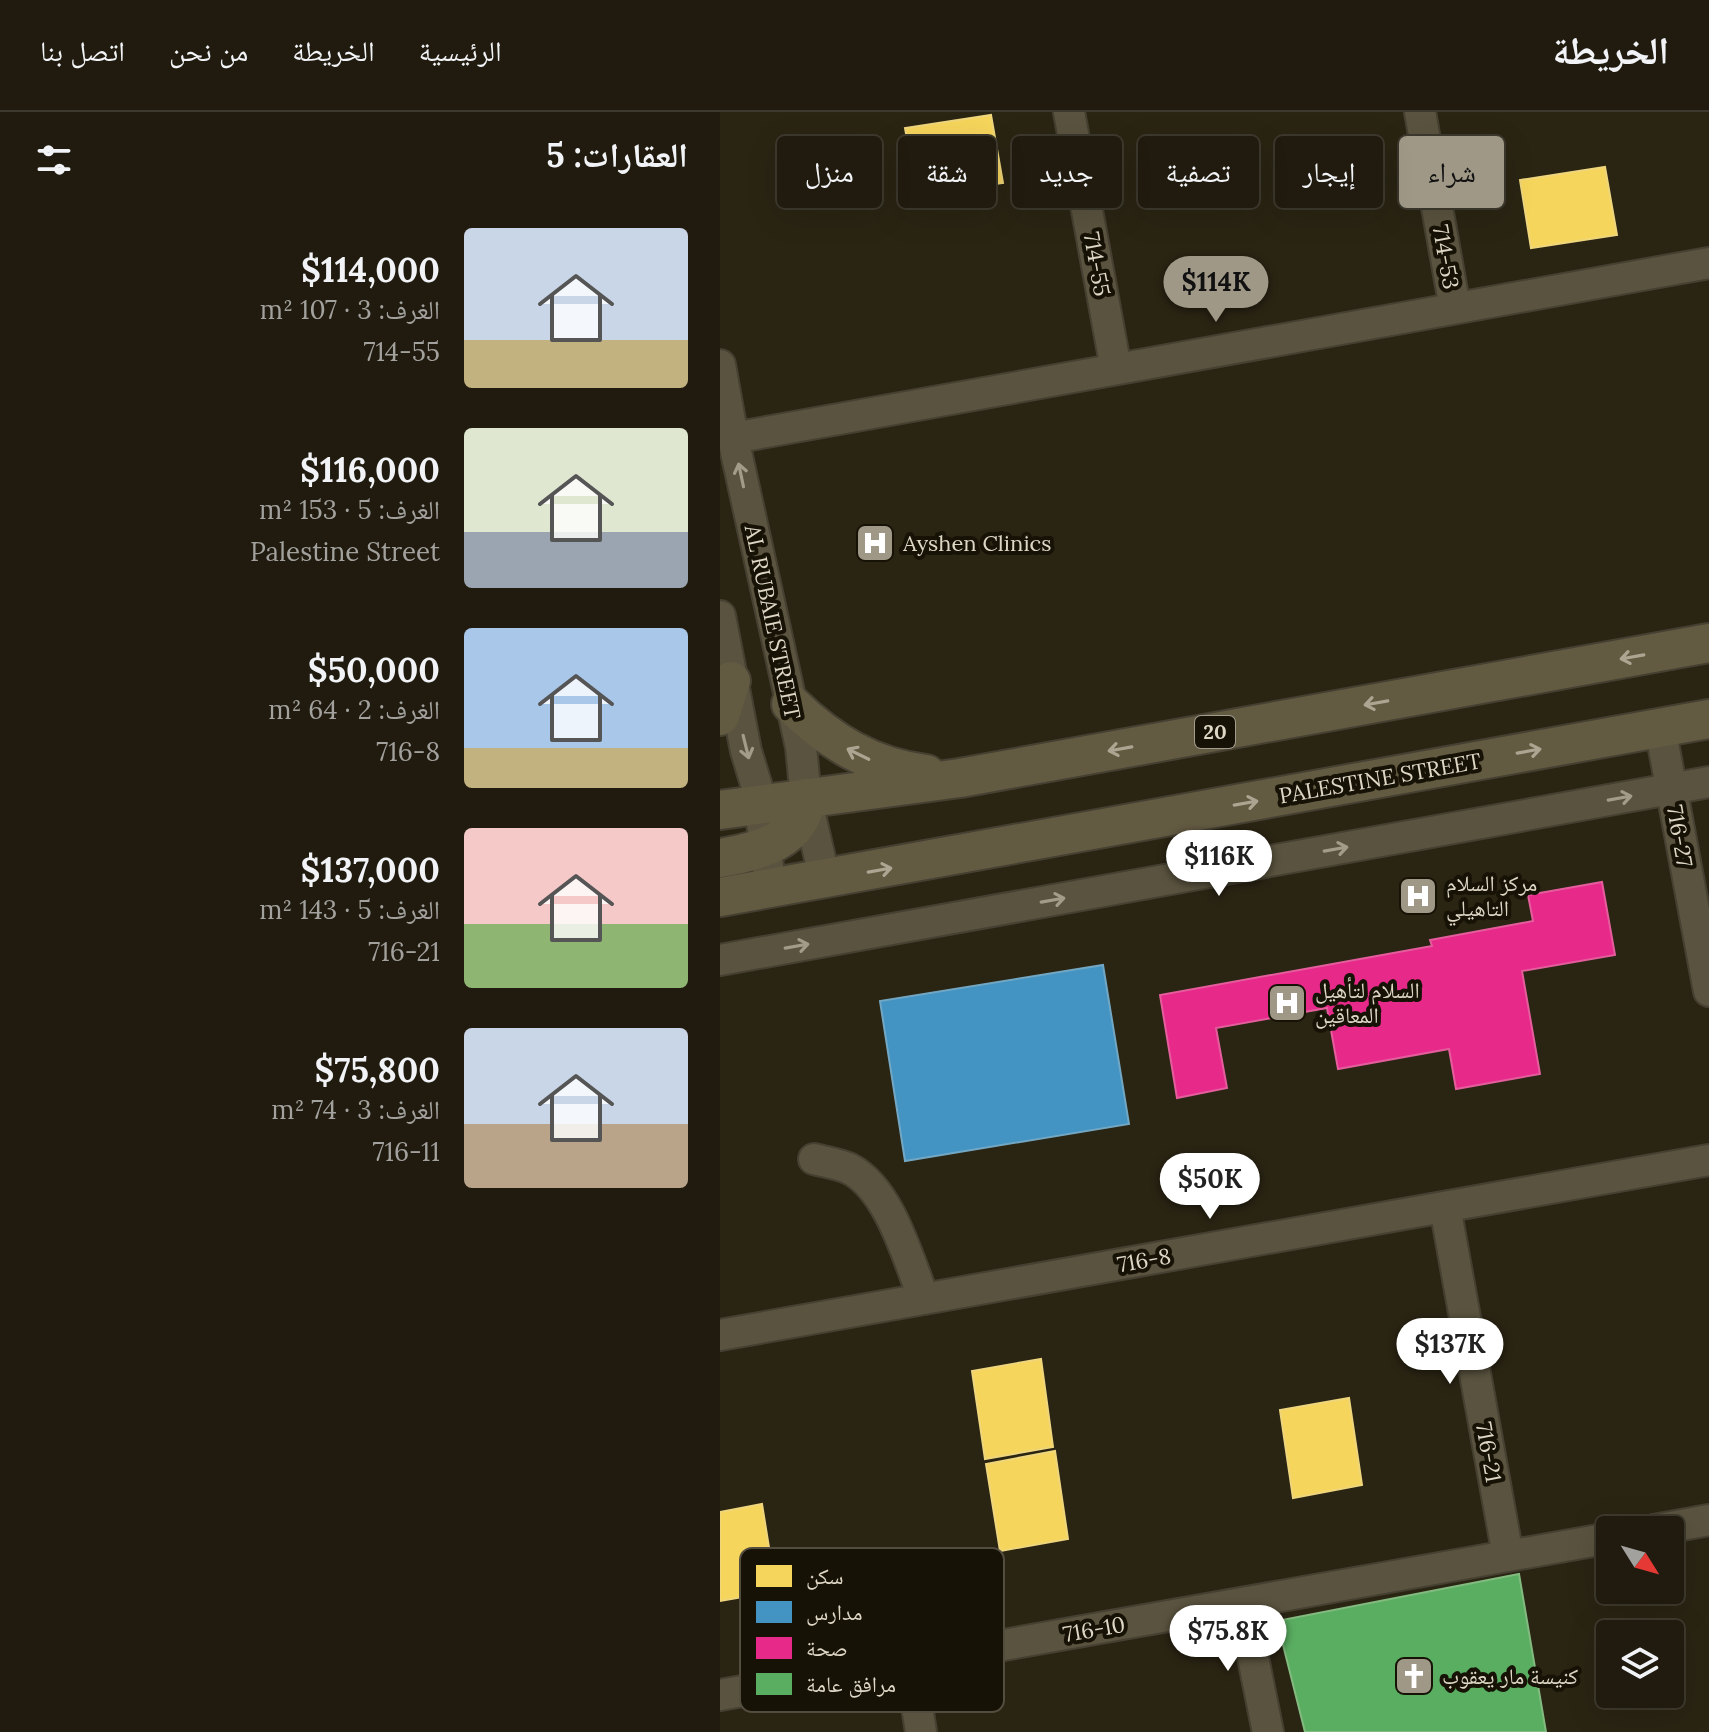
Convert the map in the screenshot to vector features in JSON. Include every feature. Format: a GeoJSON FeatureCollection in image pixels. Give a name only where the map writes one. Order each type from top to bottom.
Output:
{"type":"FeatureCollection","features":[{"type":"Feature","properties":{"kind":"main road","name":"20"},"geometry":{"type":"LineString","coordinates":[[720,810],[960,778],[1709,643]]}},
{"type":"Feature","properties":{"kind":"main road"},"geometry":{"type":"LineString","coordinates":[[791,704],[812,725],[865,758],[905,771],[960,778]]}},
{"type":"Feature","properties":{"kind":"main road","name":"PALESTINE STREET"},"geometry":{"type":"LineString","coordinates":[[720,897],[1709,719]]}},
{"type":"Feature","properties":{"kind":"main road"},"geometry":{"type":"LineString","coordinates":[[720,858],[766,846],[792,832],[805,811],[806,798]]}},
{"type":"Feature","properties":{"kind":"street","name":"714-55"},"geometry":{"type":"LineString","coordinates":[[1069,112],[1116,369]]}},
{"type":"Feature","properties":{"kind":"street","name":"714-53"},"geometry":{"type":"LineString","coordinates":[[1420,112],[1455,308]]}},
{"type":"Feature","properties":{"kind":"street"},"geometry":{"type":"LineString","coordinates":[[733,438],[1709,263]]}},
{"type":"Feature","properties":{"kind":"street","name":"AL RUBAIE STREET"},"geometry":{"type":"LineString","coordinates":[[720,365],[733,438],[801,747],[806,798],[825,880]]}},
{"type":"Feature","properties":{"kind":"street"},"geometry":{"type":"LineString","coordinates":[[720,616],[726,698],[760,804],[771,888]]}},
{"type":"Feature","properties":{"kind":"street","name":"716-27"},"geometry":{"type":"LineString","coordinates":[[1660,727],[1709,991]]}},
{"type":"Feature","properties":{"kind":"street"},"geometry":{"type":"LineString","coordinates":[[720,960],[1709,782]]}},
{"type":"Feature","properties":{"kind":"street"},"geometry":{"type":"LineString","coordinates":[[814,1159],[850,1169],[874,1189],[891,1218],[924,1299]]}},
{"type":"Feature","properties":{"kind":"street","name":"716-8"},"geometry":{"type":"LineString","coordinates":[[721,1331],[924,1299],[1709,1160]]}},
{"type":"Feature","properties":{"kind":"street","name":"716-21"},"geometry":{"type":"LineString","coordinates":[[1445,1207],[1508,1556]]}},
{"type":"Feature","properties":{"kind":"street"},"geometry":{"type":"LineString","coordinates":[[1684,1525],[1709,1520]]}},
{"type":"Feature","properties":{"kind":"street","name":"716-10"},"geometry":{"type":"LineString","coordinates":[[1004,1645],[1596,1540]]}},
{"type":"Feature","properties":{"kind":"street"},"geometry":{"type":"LineString","coordinates":[[1242,1603],[1268,1732]]}},
{"type":"Feature","properties":{"kind":"street","name":"716-10"},"geometry":{"type":"LineString","coordinates":[[720,1695],[740,1692]]}},
{"type":"Feature","properties":{"kind":"street"},"geometry":{"type":"LineString","coordinates":[[918,1712],[921,1732]]}},
{"type":"Feature","properties":{"kind":"building: سكن"},"geometry":{"type":"Polygon","coordinates":[[[991,115],[995,136],[906,136],[905,128],[991,115]]]}},
{"type":"Feature","properties":{"kind":"building: سكن"},"geometry":{"type":"Polygon","coordinates":[[[996,143],[1003,183],[996,184],[996,143]]]}},
{"type":"Feature","properties":{"kind":"building: سكن"},"geometry":{"type":"Polygon","coordinates":[[[1605,167],[1617,235],[1531,248],[1520,180],[1605,167]]]}},
{"type":"Feature","properties":{"kind":"building: سكن"},"geometry":{"type":"Polygon","coordinates":[[[1041,1359],[1053,1447],[985,1459],[972,1371],[1041,1359]]]}},
{"type":"Feature","properties":{"kind":"building: سكن"},"geometry":{"type":"Polygon","coordinates":[[[1349,1398],[1362,1485],[1293,1498],[1280,1410],[1349,1398]]]}},
{"type":"Feature","properties":{"kind":"building: سكن"},"geometry":{"type":"Polygon","coordinates":[[[1055,1451],[1068,1539],[1004,1550],[1000,1548],[986,1464],[1055,1451]]]}},
{"type":"Feature","properties":{"kind":"building: سكن"},"geometry":{"type":"Polygon","coordinates":[[[762,1504],[769,1548],[740,1548],[740,1597],[720,1601],[720,1512],[762,1504]]]}},
{"type":"Feature","properties":{"kind":"building: مدارس"},"geometry":{"type":"Polygon","coordinates":[[[1103,965],[1129,1124],[905,1161],[880,1001],[1103,965]]]}},
{"type":"Feature","properties":{"kind":"building: صحة"},"geometry":{"type":"Polygon","coordinates":[[[1602,882],[1615,955],[1522,971],[1540,1074],[1456,1089],[1449,1049],[1338,1069],[1327,1008],[1216,1028],[1227,1088],[1177,1098],[1160,995],[1432,946],[1430,940],[1533,921],[1528,895],[1602,882]]]}},
{"type":"Feature","properties":{"kind":"building: مرافق عامة","name":"كنيسة مار يعقوب"},"geometry":{"type":"Polygon","coordinates":[[[1519,1574],[1546,1732],[1305,1732],[1277,1621],[1519,1574]]]}},
{"type":"Feature","properties":{"kind":"place","name":"Ayshen Clinics"},"geometry":{"type":"Point","coordinates":[875,543]}},
{"type":"Feature","properties":{"kind":"place","name":"مركز السلام التاهيلي"},"geometry":{"type":"Point","coordinates":[1418,896]}},
{"type":"Feature","properties":{"kind":"place","name":"السلام لتأهيل المعاقين"},"geometry":{"type":"Point","coordinates":[1287,1003]}},
{"type":"Feature","properties":{"kind":"place","name":"كنيسة مار يعقوب"},"geometry":{"type":"Point","coordinates":[1414,1676]}}]}
